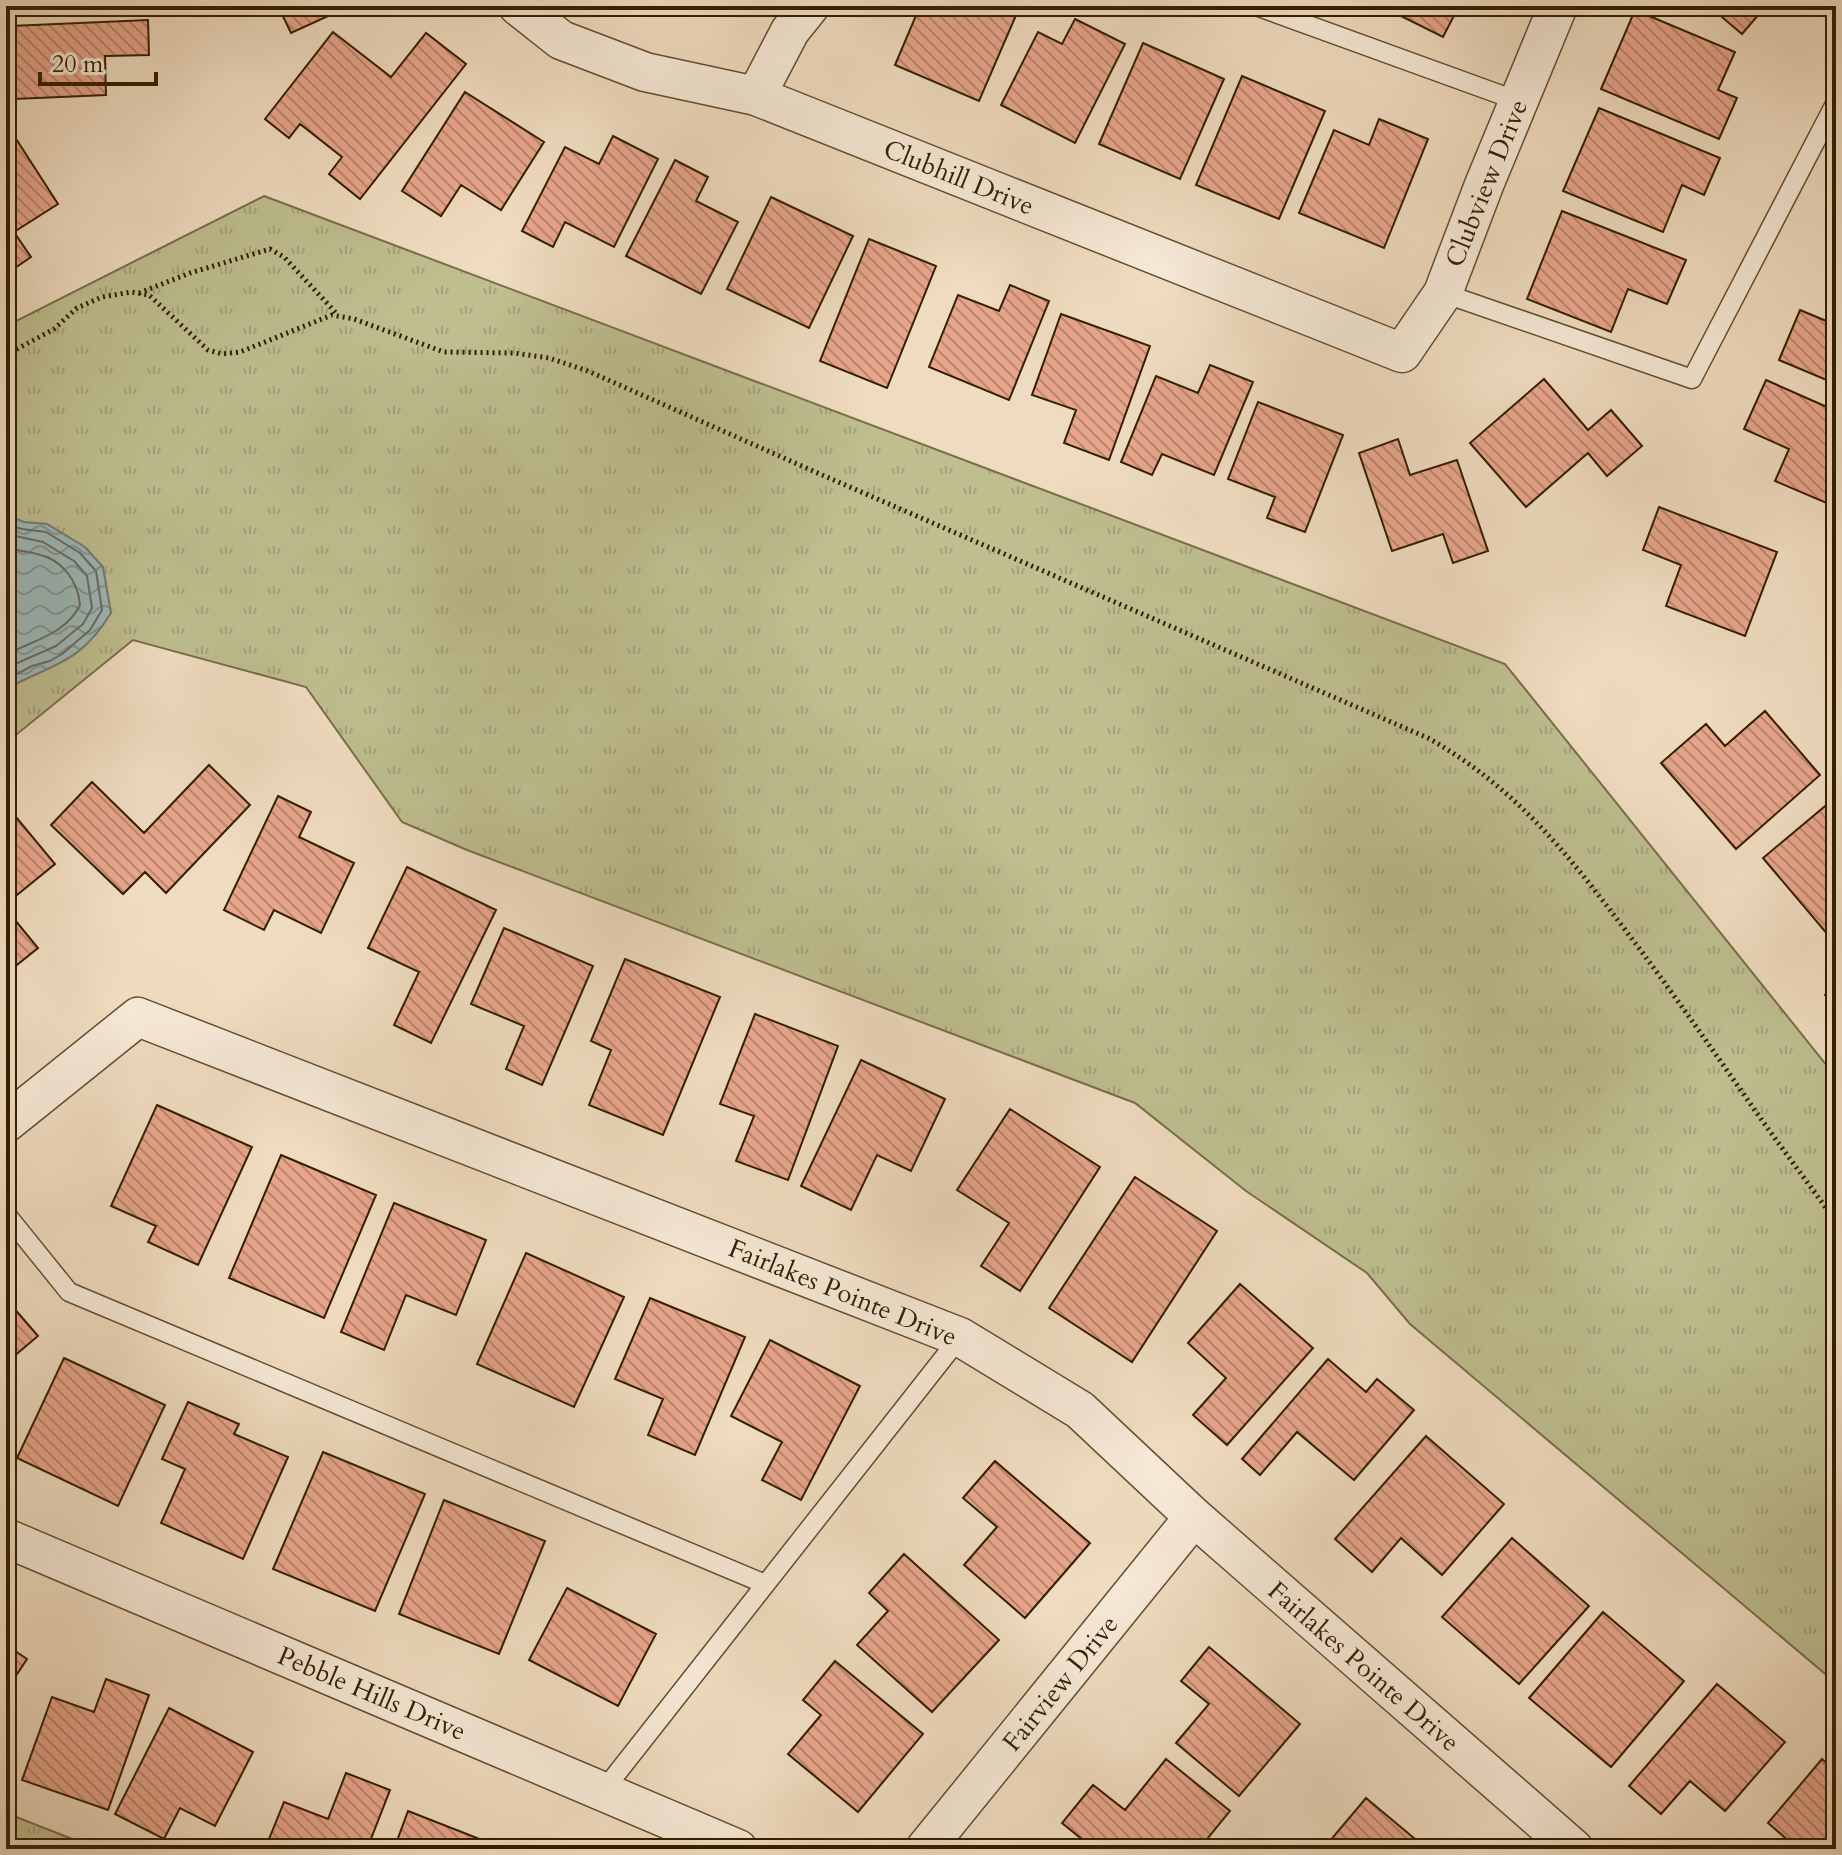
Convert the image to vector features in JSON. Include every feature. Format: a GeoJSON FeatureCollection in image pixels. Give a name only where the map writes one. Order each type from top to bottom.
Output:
{"type":"FeatureCollection","features":[{"type":"Feature","properties":{"kind":"street","name":"Clubhill Drive"},"geometry":{"type":"LineString","coordinates":[[518,6],[561,40],[645,72],[756,96],[1402,353]]}},
{"type":"Feature","properties":{"kind":"street"},"geometry":{"type":"LineString","coordinates":[[756,96],[790,31],[810,6]]}},
{"type":"Feature","properties":{"kind":"street","name":"Clubview Drive"},"geometry":{"type":"LineString","coordinates":[[1402,353],[1443,293],[1558,6]]}},
{"type":"Feature","properties":{"kind":"street","name":"Fairlakes Pointe Drive"},"geometry":{"type":"LineString","coordinates":[[6,1123],[138,1017],[960,1337],[1080,1410],[1194,1517],[1574,1849]]}},
{"type":"Feature","properties":{"kind":"street","name":"Fairview Drive"},"geometry":{"type":"LineString","coordinates":[[925,1849],[1194,1517]]}},
{"type":"Feature","properties":{"kind":"street","name":"Pebble Hills Drive"},"geometry":{"type":"LineString","coordinates":[[6,1538],[738,1849]]}},
{"type":"Feature","properties":{"kind":"lane"},"geometry":{"type":"LineString","coordinates":[[1256,6],[1518,101]]}},
{"type":"Feature","properties":{"kind":"lane"},"geometry":{"type":"LineString","coordinates":[[1443,293],[1692,379],[1836,102]]}},
{"type":"Feature","properties":{"kind":"lane"},"geometry":{"type":"LineString","coordinates":[[6,1214],[69,1292],[765,1584]]}},
{"type":"Feature","properties":{"kind":"lane"},"geometry":{"type":"LineString","coordinates":[[603,1791],[960,1337]]}},
{"type":"Feature","properties":{"kind":"path"},"geometry":{"type":"LineString","coordinates":[[138,293],[190,273],[270,249],[284,257],[339,316]]}},
{"type":"Feature","properties":{"kind":"path"},"geometry":{"type":"LineString","coordinates":[[6,355],[54,329],[77,308],[102,297],[131,292],[149,295],[208,350],[222,354],[240,352],[332,315],[354,319],[444,352],[514,353],[549,358],[588,371],[1396,723],[1452,751],[1519,802],[1560,846],[1683,1006],[1836,1222]]}},
{"type":"Feature","properties":{"kind":"green space"},"geometry":{"type":"Polygon","coordinates":[[[264,196],[1505,664],[1836,1077],[1836,1683],[1410,1324],[1367,1273],[1246,1191],[1135,1103],[467,850],[402,822],[306,687],[133,640],[6,743],[6,326],[264,196]]]}},
{"type":"Feature","properties":{"kind":"green space"},"geometry":{"type":"Polygon","coordinates":[[[6,1813],[98,1849],[6,1849],[6,1813]]]}},
{"type":"Feature","properties":{"kind":"water"},"geometry":{"type":"Polygon","coordinates":[[[6,515],[24,522],[47,524],[85,547],[103,567],[111,613],[100,630],[77,653],[6,689],[6,515]]]}},
{"type":"Feature","properties":{"kind":"building"},"geometry":{"type":"Polygon","coordinates":[[[278,6],[350,6],[291,33],[278,6]]]}},
{"type":"Feature","properties":{"kind":"building"},"geometry":{"type":"Polygon","coordinates":[[[920,6],[1020,6],[979,101],[895,65],[920,6]]]}},
{"type":"Feature","properties":{"kind":"building"},"geometry":{"type":"Polygon","coordinates":[[[1381,6],[1459,6],[1443,37],[1381,6]]]}},
{"type":"Feature","properties":{"kind":"building"},"geometry":{"type":"Polygon","coordinates":[[[1709,6],[1766,6],[1742,34],[1709,6]]]}},
{"type":"Feature","properties":{"kind":"building"},"geometry":{"type":"Polygon","coordinates":[[[1635,10],[1735,52],[1718,90],[1737,98],[1719,139],[1601,89],[1635,10]]]}},
{"type":"Feature","properties":{"kind":"building"},"geometry":{"type":"Polygon","coordinates":[[[1075,19],[1125,44],[1075,143],[1001,105],[1038,32],[1062,44],[1075,19]]]}},
{"type":"Feature","properties":{"kind":"building"},"geometry":{"type":"Polygon","coordinates":[[[148,20],[149,55],[105,56],[106,95],[14,99],[11,26],[148,20]]]}},
{"type":"Feature","properties":{"kind":"building"},"geometry":{"type":"Polygon","coordinates":[[[333,32],[391,77],[426,33],[466,64],[360,199],[329,174],[342,157],[300,124],[289,138],[265,119],[333,32]]]}},
{"type":"Feature","properties":{"kind":"building"},"geometry":{"type":"Polygon","coordinates":[[[1143,43],[1224,79],[1180,179],[1099,144],[1143,43]]]}},
{"type":"Feature","properties":{"kind":"building"},"geometry":{"type":"Polygon","coordinates":[[[1242,76],[1325,111],[1279,219],[1196,185],[1242,76]]]}},
{"type":"Feature","properties":{"kind":"building"},"geometry":{"type":"Polygon","coordinates":[[[465,92],[544,142],[501,210],[461,185],[441,216],[402,191],[465,92]]]}},
{"type":"Feature","properties":{"kind":"building"},"geometry":{"type":"Polygon","coordinates":[[[1599,108],[1720,158],[1704,195],[1682,185],[1663,232],[1563,191],[1599,108]]]}},
{"type":"Feature","properties":{"kind":"building"},"geometry":{"type":"Polygon","coordinates":[[[1379,119],[1428,139],[1384,248],[1299,213],[1334,130],[1369,145],[1379,119]]]}},
{"type":"Feature","properties":{"kind":"building"},"geometry":{"type":"Polygon","coordinates":[[[11,131],[58,204],[14,232],[31,257],[6,274],[6,134],[11,131]]]}},
{"type":"Feature","properties":{"kind":"building"},"geometry":{"type":"Polygon","coordinates":[[[613,136],[658,159],[614,247],[565,222],[553,247],[522,231],[565,147],[599,164],[613,136]]]}},
{"type":"Feature","properties":{"kind":"building"},"geometry":{"type":"Polygon","coordinates":[[[675,160],[708,177],[696,201],[738,222],[701,294],[626,256],[675,160]]]}},
{"type":"Feature","properties":{"kind":"building"},"geometry":{"type":"Polygon","coordinates":[[[771,197],[853,236],[809,328],[727,289],[771,197]]]}},
{"type":"Feature","properties":{"kind":"building"},"geometry":{"type":"Polygon","coordinates":[[[1562,211],[1686,260],[1667,304],[1628,289],[1611,332],[1527,299],[1562,211]]]}},
{"type":"Feature","properties":{"kind":"building"},"geometry":{"type":"Polygon","coordinates":[[[869,239],[936,266],[887,388],[820,361],[869,239]]]}},
{"type":"Feature","properties":{"kind":"building"},"geometry":{"type":"Polygon","coordinates":[[[1010,285],[1049,301],[1009,400],[929,367],[958,295],[999,311],[1010,285]]]}},
{"type":"Feature","properties":{"kind":"building"},"geometry":{"type":"Polygon","coordinates":[[[1800,310],[1836,325],[1836,384],[1779,360],[1800,310]]]}},
{"type":"Feature","properties":{"kind":"building"},"geometry":{"type":"Polygon","coordinates":[[[1061,314],[1150,346],[1109,460],[1064,443],[1076,410],[1032,395],[1061,314]]]}},
{"type":"Feature","properties":{"kind":"building"},"geometry":{"type":"Polygon","coordinates":[[[1210,365],[1253,382],[1214,475],[1162,454],[1152,475],[1121,462],[1156,376],[1198,393],[1210,365]]]}},
{"type":"Feature","properties":{"kind":"building"},"geometry":{"type":"Polygon","coordinates":[[[1544,379],[1588,430],[1611,410],[1642,446],[1607,476],[1588,453],[1526,507],[1470,443],[1544,379]]]}},
{"type":"Feature","properties":{"kind":"building"},"geometry":{"type":"Polygon","coordinates":[[[1766,380],[1836,411],[1836,507],[1775,481],[1789,449],[1744,429],[1766,380]]]}},
{"type":"Feature","properties":{"kind":"building"},"geometry":{"type":"Polygon","coordinates":[[[1258,402],[1343,435],[1305,532],[1267,518],[1275,497],[1228,479],[1258,402]]]}},
{"type":"Feature","properties":{"kind":"building"},"geometry":{"type":"Polygon","coordinates":[[[1398,439],[1410,475],[1457,460],[1488,551],[1453,563],[1443,534],[1392,551],[1359,453],[1398,439]]]}},
{"type":"Feature","properties":{"kind":"building"},"geometry":{"type":"Polygon","coordinates":[[[1659,507],[1777,552],[1745,636],[1666,606],[1681,565],[1643,550],[1659,507]]]}},
{"type":"Feature","properties":{"kind":"building"},"geometry":{"type":"Polygon","coordinates":[[[1765,711],[1820,775],[1736,849],[1661,763],[1706,724],[1725,746],[1765,711]]]}},
{"type":"Feature","properties":{"kind":"building"},"geometry":{"type":"Polygon","coordinates":[[[209,765],[250,805],[166,893],[145,872],[123,894],[51,825],[92,782],[144,833],[209,765]]]}},
{"type":"Feature","properties":{"kind":"building"},"geometry":{"type":"Polygon","coordinates":[[[278,796],[311,812],[299,837],[354,863],[321,933],[274,910],[264,930],[224,910],[278,796]]]}},
{"type":"Feature","properties":{"kind":"building"},"geometry":{"type":"Polygon","coordinates":[[[1836,797],[1836,940],[1834,942],[1763,858],[1836,797]]]}},
{"type":"Feature","properties":{"kind":"building"},"geometry":{"type":"Polygon","coordinates":[[[6,805],[55,864],[6,904],[6,805]]]}},
{"type":"Feature","properties":{"kind":"building"},"geometry":{"type":"Polygon","coordinates":[[[407,867],[496,910],[431,1043],[394,1025],[419,972],[368,948],[407,867]]]}},
{"type":"Feature","properties":{"kind":"building"},"geometry":{"type":"Polygon","coordinates":[[[6,909],[38,948],[7,973],[6,972],[6,909]]]}},
{"type":"Feature","properties":{"kind":"building"},"geometry":{"type":"Polygon","coordinates":[[[504,928],[593,966],[542,1085],[506,1069],[524,1026],[471,1004],[504,928]]]}},
{"type":"Feature","properties":{"kind":"building"},"geometry":{"type":"Polygon","coordinates":[[[625,959],[720,997],[663,1135],[589,1105],[611,1050],[591,1041],[625,959]]]}},
{"type":"Feature","properties":{"kind":"building"},"geometry":{"type":"Polygon","coordinates":[[[1836,986],[1836,1008],[1825,995],[1836,986]]]}},
{"type":"Feature","properties":{"kind":"building"},"geometry":{"type":"Polygon","coordinates":[[[755,1014],[838,1046],[788,1180],[736,1161],[754,1116],[720,1104],[755,1014]]]}},
{"type":"Feature","properties":{"kind":"building"},"geometry":{"type":"Polygon","coordinates":[[[861,1060],[945,1099],[911,1171],[877,1155],[851,1210],[801,1186],[861,1060]]]}},
{"type":"Feature","properties":{"kind":"building"},"geometry":{"type":"Polygon","coordinates":[[[157,1105],[252,1147],[198,1265],[148,1242],[156,1226],[111,1206],[157,1105]]]}},
{"type":"Feature","properties":{"kind":"building"},"geometry":{"type":"Polygon","coordinates":[[[1010,1109],[1100,1167],[1020,1291],[981,1266],[1009,1223],[957,1190],[1010,1109]]]}},
{"type":"Feature","properties":{"kind":"building"},"geometry":{"type":"Polygon","coordinates":[[[281,1155],[376,1195],[324,1318],[229,1278],[281,1155]]]}},
{"type":"Feature","properties":{"kind":"building"},"geometry":{"type":"Polygon","coordinates":[[[1135,1177],[1217,1231],[1132,1362],[1049,1308],[1135,1177]]]}},
{"type":"Feature","properties":{"kind":"building"},"geometry":{"type":"Polygon","coordinates":[[[394,1203],[486,1240],[456,1315],[406,1295],[384,1350],[341,1332],[394,1203]]]}},
{"type":"Feature","properties":{"kind":"building"},"geometry":{"type":"Polygon","coordinates":[[[526,1253],[624,1297],[574,1407],[477,1364],[526,1253]]]}},
{"type":"Feature","properties":{"kind":"building"},"geometry":{"type":"Polygon","coordinates":[[[1240,1284],[1313,1348],[1227,1445],[1193,1415],[1226,1378],[1188,1343],[1240,1284]]]}},
{"type":"Feature","properties":{"kind":"building"},"geometry":{"type":"Polygon","coordinates":[[[650,1298],[745,1337],[695,1455],[648,1435],[663,1399],[615,1379],[650,1298]]]}},
{"type":"Feature","properties":{"kind":"building"},"geometry":{"type":"Polygon","coordinates":[[[6,1299],[38,1336],[6,1363],[6,1299]]]}},
{"type":"Feature","properties":{"kind":"building"},"geometry":{"type":"Polygon","coordinates":[[[770,1340],[860,1386],[801,1500],[762,1480],[782,1442],[731,1416],[770,1340]]]}},
{"type":"Feature","properties":{"kind":"building"},"geometry":{"type":"Polygon","coordinates":[[[64,1358],[165,1405],[118,1506],[17,1458],[64,1358]]]}},
{"type":"Feature","properties":{"kind":"building"},"geometry":{"type":"Polygon","coordinates":[[[1328,1359],[1366,1392],[1377,1379],[1414,1410],[1354,1480],[1297,1432],[1260,1475],[1242,1459],[1328,1359]]]}},
{"type":"Feature","properties":{"kind":"building"},"geometry":{"type":"Polygon","coordinates":[[[188,1402],[239,1424],[234,1434],[288,1457],[243,1559],[161,1523],[185,1469],[162,1459],[188,1402]]]}},
{"type":"Feature","properties":{"kind":"building"},"geometry":{"type":"Polygon","coordinates":[[[1426,1436],[1504,1504],[1442,1575],[1401,1538],[1372,1572],[1335,1539],[1426,1436]]]}},
{"type":"Feature","properties":{"kind":"building"},"geometry":{"type":"Polygon","coordinates":[[[323,1452],[425,1494],[375,1611],[273,1569],[323,1452]]]}},
{"type":"Feature","properties":{"kind":"building"},"geometry":{"type":"Polygon","coordinates":[[[995,1461],[1090,1543],[1025,1618],[964,1565],[997,1527],[963,1498],[995,1461]]]}},
{"type":"Feature","properties":{"kind":"building"},"geometry":{"type":"Polygon","coordinates":[[[444,1500],[545,1541],[499,1654],[399,1614],[444,1500]]]}},
{"type":"Feature","properties":{"kind":"building"},"geometry":{"type":"Polygon","coordinates":[[[1512,1538],[1589,1606],[1519,1684],[1442,1617],[1512,1538]]]}},
{"type":"Feature","properties":{"kind":"building"},"geometry":{"type":"Polygon","coordinates":[[[904,1554],[999,1640],[932,1712],[857,1645],[888,1611],[869,1593],[904,1554]]]}},
{"type":"Feature","properties":{"kind":"building"},"geometry":{"type":"Polygon","coordinates":[[[567,1588],[656,1634],[618,1706],[529,1660],[567,1588]]]}},
{"type":"Feature","properties":{"kind":"building"},"geometry":{"type":"Polygon","coordinates":[[[1603,1612],[1684,1681],[1611,1767],[1529,1698],[1603,1612]]]}},
{"type":"Feature","properties":{"kind":"building"},"geometry":{"type":"Polygon","coordinates":[[[6,1645],[27,1659],[6,1691],[6,1645]]]}},
{"type":"Feature","properties":{"kind":"building"},"geometry":{"type":"Polygon","coordinates":[[[1209,1647],[1300,1724],[1239,1796],[1176,1743],[1209,1704],[1181,1681],[1209,1647]]]}},
{"type":"Feature","properties":{"kind":"building"},"geometry":{"type":"Polygon","coordinates":[[[835,1661],[923,1734],[858,1812],[788,1754],[821,1715],[803,1700],[835,1661]]]}},
{"type":"Feature","properties":{"kind":"building"},"geometry":{"type":"Polygon","coordinates":[[[106,1679],[149,1695],[108,1810],[22,1780],[52,1697],[94,1712],[106,1679]]]}},
{"type":"Feature","properties":{"kind":"building"},"geometry":{"type":"Polygon","coordinates":[[[1717,1684],[1785,1742],[1725,1811],[1690,1781],[1661,1814],[1629,1786],[1717,1684]]]}},
{"type":"Feature","properties":{"kind":"building"},"geometry":{"type":"Polygon","coordinates":[[[169,1708],[253,1752],[215,1826],[180,1808],[164,1839],[115,1814],[169,1708]]]}},
{"type":"Feature","properties":{"kind":"building"},"geometry":{"type":"Polygon","coordinates":[[[1166,1759],[1230,1811],[1199,1849],[1094,1849],[1062,1823],[1093,1785],[1125,1810],[1166,1759]]]}},
{"type":"Feature","properties":{"kind":"building"},"geometry":{"type":"Polygon","coordinates":[[[1822,1759],[1836,1771],[1836,1849],[1798,1849],[1768,1823],[1822,1759]]]}},
{"type":"Feature","properties":{"kind":"building"},"geometry":{"type":"Polygon","coordinates":[[[346,1773],[390,1790],[367,1849],[265,1849],[284,1802],[328,1819],[346,1773]]]}},
{"type":"Feature","properties":{"kind":"building"},"geometry":{"type":"Polygon","coordinates":[[[1366,1798],[1427,1849],[1323,1849],[1366,1798]]]}},
{"type":"Feature","properties":{"kind":"building"},"geometry":{"type":"Polygon","coordinates":[[[408,1811],[495,1845],[493,1849],[394,1849],[408,1811]]]}}]}
